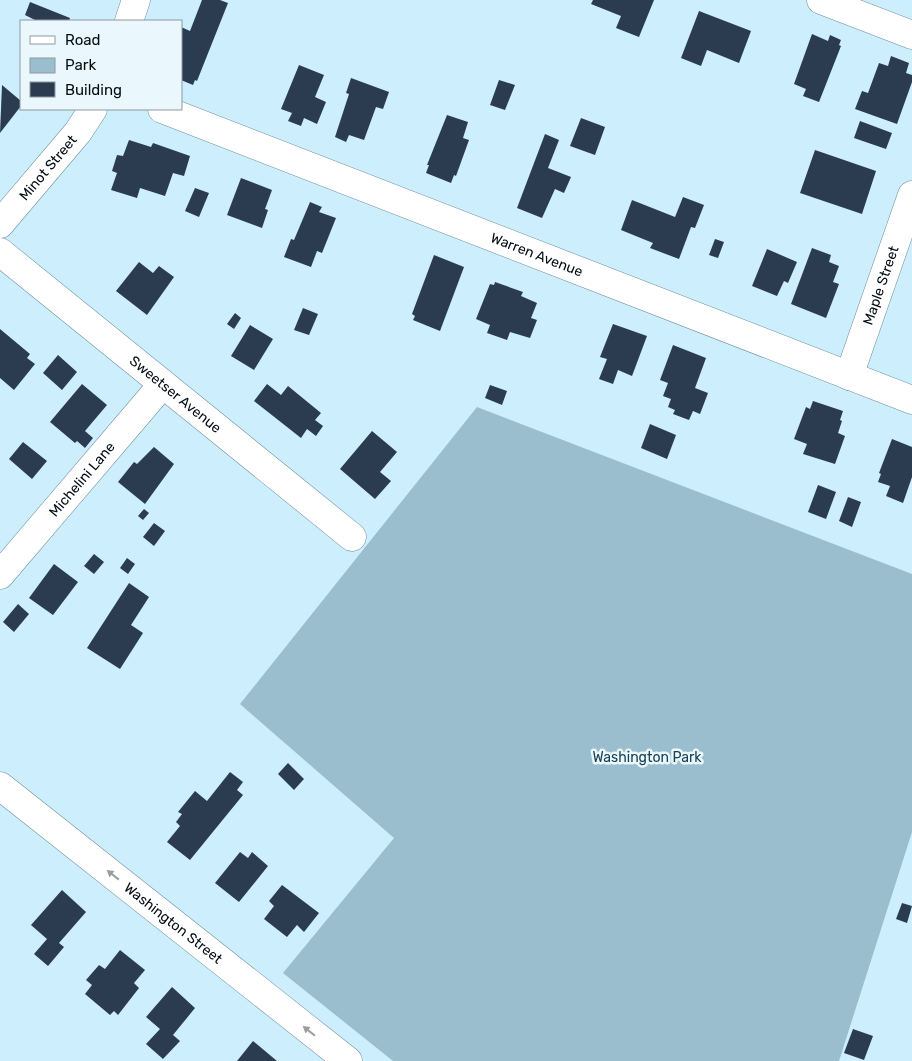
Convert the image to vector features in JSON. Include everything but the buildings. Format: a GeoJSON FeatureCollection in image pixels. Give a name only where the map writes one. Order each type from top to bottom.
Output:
{"type":"FeatureCollection","features":[{"type":"Feature","properties":{"kind":"street"},"geometry":{"type":"LineString","coordinates":[[129,20],[136,0]]}},
{"type":"Feature","properties":{"kind":"street"},"geometry":{"type":"LineString","coordinates":[[821,0],[912,35]]}},
{"type":"Feature","properties":{"kind":"street","name":"Minot Street"},"geometry":{"type":"LineString","coordinates":[[0,224],[78,132],[92,110]]}},
{"type":"Feature","properties":{"kind":"street","name":"Warren Avenue"},"geometry":{"type":"LineString","coordinates":[[165,110],[912,400]]}},
{"type":"Feature","properties":{"kind":"street","name":"Maple Street"},"geometry":{"type":"LineString","coordinates":[[849,376],[912,195]]}},
{"type":"Feature","properties":{"kind":"street","name":"Sweetser Avenue"},"geometry":{"type":"LineString","coordinates":[[0,252],[352,537]]}},
{"type":"Feature","properties":{"kind":"street","name":"Michelini Lane"},"geometry":{"type":"LineString","coordinates":[[0,575],[163,384]]}},
{"type":"Feature","properties":{"kind":"street","name":"Washington Street"},"geometry":{"type":"LineString","coordinates":[[0,786],[348,1061]]}},
{"type":"Feature","properties":{"kind":"green space","name":"Washington Park"},"geometry":{"type":"Polygon","coordinates":[[[477,407],[912,574],[912,832],[839,1061],[393,1061],[283,973],[394,838],[240,704],[477,407]]]}}]}
